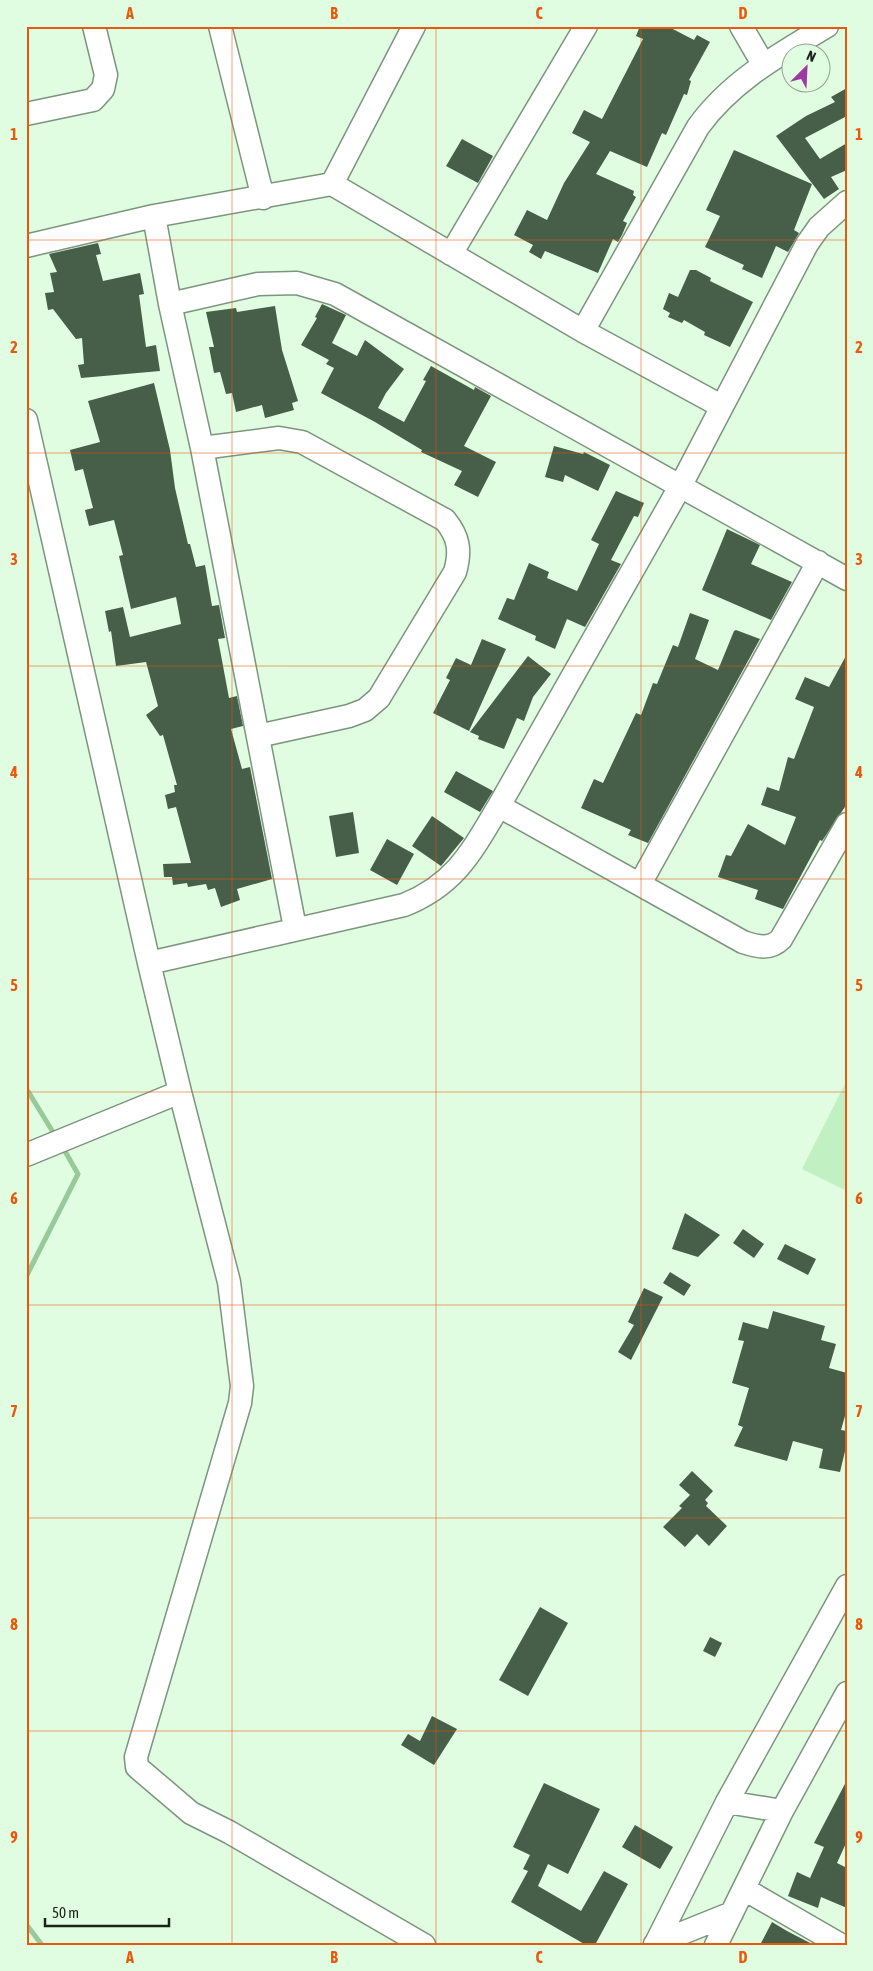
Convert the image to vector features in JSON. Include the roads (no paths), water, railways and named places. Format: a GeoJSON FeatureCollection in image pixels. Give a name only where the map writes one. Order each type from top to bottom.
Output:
{"type":"FeatureCollection","features":[{"type":"Feature","properties":{"kind":"street"},"geometry":{"type":"LineString","coordinates":[[26,114],[93,100],[104,89],[106,75],[94,26]]}},
{"type":"Feature","properties":{"kind":"street"},"geometry":{"type":"LineString","coordinates":[[220,26],[262,198]]}},
{"type":"Feature","properties":{"kind":"street"},"geometry":{"type":"LineString","coordinates":[[332,184],[414,26]]}},
{"type":"Feature","properties":{"kind":"street"},"geometry":{"type":"LineString","coordinates":[[452,254],[586,26]]}},
{"type":"Feature","properties":{"kind":"street"},"geometry":{"type":"LineString","coordinates":[[741,26],[763,64]]}},
{"type":"Feature","properties":{"kind":"street"},"geometry":{"type":"LineString","coordinates":[[583,331],[698,126],[711,109],[763,64],[828,26]]}},
{"type":"Feature","properties":{"kind":"street"},"geometry":{"type":"LineString","coordinates":[[26,246],[154,216],[332,184],[583,331],[721,406]]}},
{"type":"Feature","properties":{"kind":"street"},"geometry":{"type":"LineString","coordinates":[[149,963],[295,928],[404,905],[427,895],[449,879],[470,855],[499,806],[681,485],[807,244],[819,227],[847,202]]}},
{"type":"Feature","properties":{"kind":"street"},"geometry":{"type":"LineString","coordinates":[[154,216],[170,304],[202,448],[295,928]]}},
{"type":"Feature","properties":{"kind":"street"},"geometry":{"type":"LineString","coordinates":[[170,304],[258,284],[297,283],[317,287],[335,294],[847,579]]}},
{"type":"Feature","properties":{"kind":"street"},"geometry":{"type":"LineString","coordinates":[[26,420],[149,963],[180,1092],[230,1282],[242,1386],[240,1403],[136,1757],[137,1767],[190,1813],[228,1832],[424,1945]]}},
{"type":"Feature","properties":{"kind":"street"},"geometry":{"type":"LineString","coordinates":[[202,448],[279,438],[302,442],[445,520],[458,540],[459,558],[454,572],[379,698],[365,710],[349,716],[258,736]]}},
{"type":"Feature","properties":{"kind":"street"},"geometry":{"type":"LineString","coordinates":[[640,884],[818,562]]}},
{"type":"Feature","properties":{"kind":"street"},"geometry":{"type":"LineString","coordinates":[[499,806],[743,942],[765,947],[775,945],[781,938],[847,824]]}},
{"type":"Feature","properties":{"kind":"street"},"geometry":{"type":"LineString","coordinates":[[26,1155],[180,1092]]}},
{"type":"Feature","properties":{"kind":"street"},"geometry":{"type":"LineString","coordinates":[[655,1944],[727,1802],[847,1586]]}},
{"type":"Feature","properties":{"kind":"street"},"geometry":{"type":"LineString","coordinates":[[716,1945],[782,1810],[847,1693]]}},
{"type":"Feature","properties":{"kind":"street"},"geometry":{"type":"LineString","coordinates":[[727,1802],[782,1810]]}},
{"type":"Feature","properties":{"kind":"street"},"geometry":{"type":"LineString","coordinates":[[744,1889],[842,1945],[847,1937]]}},
{"type":"Feature","properties":{"kind":"street"},"geometry":{"type":"LineString","coordinates":[[655,1944],[732,1913]]}},
{"type":"Feature","properties":{"kind":"waterway"},"geometry":{"type":"LineString","coordinates":[[26,1088],[56,1137]]}},
{"type":"Feature","properties":{"kind":"waterway"},"geometry":{"type":"LineString","coordinates":[[26,1277],[78,1174],[62,1146]]}},
{"type":"Feature","properties":{"kind":"waterway"},"geometry":{"type":"LineString","coordinates":[[26,1924],[42,1945]]}}]}
